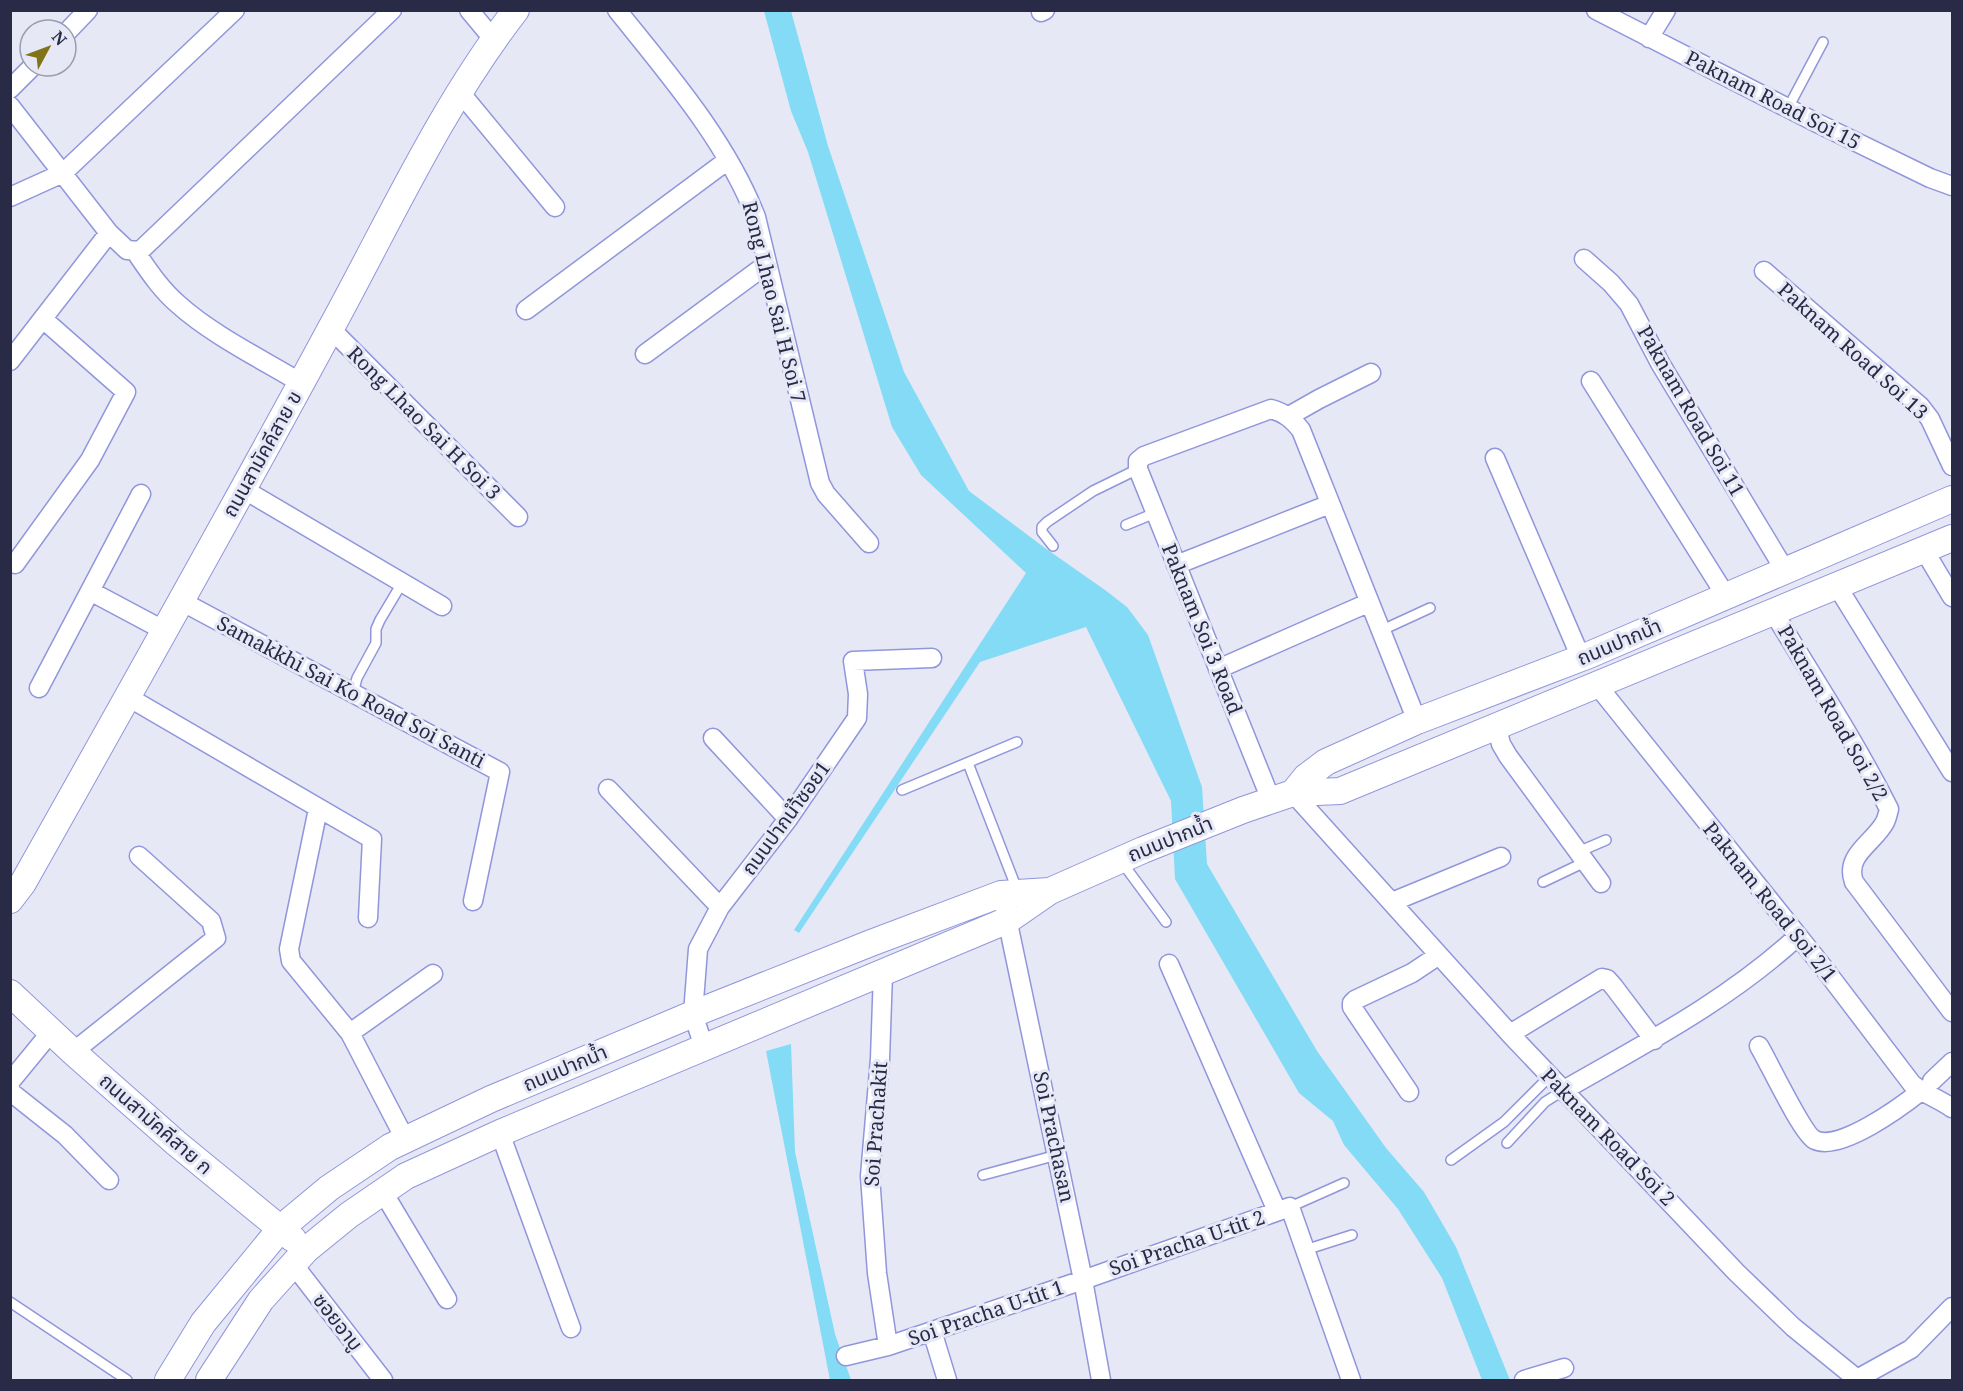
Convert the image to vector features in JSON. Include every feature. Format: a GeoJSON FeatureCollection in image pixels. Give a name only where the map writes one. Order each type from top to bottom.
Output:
{"type":"FeatureCollection","features":[{"type":"Feature","properties":{"kind":"street"},"geometry":{"type":"LineString","coordinates":[[10,197],[63,173],[236,10]]}},
{"type":"Feature","properties":{"kind":"street"},"geometry":{"type":"LineString","coordinates":[[10,106],[109,233],[127,250],[135,251],[142,249],[392,10]]}},
{"type":"Feature","properties":{"kind":"street"},"geometry":{"type":"LineString","coordinates":[[469,10],[494,40]]}},
{"type":"Feature","properties":{"kind":"street","name":"ถนนสามัคคีสาย ข"},"geometry":{"type":"LineString","coordinates":[[10,900],[165,631],[459,91],[516,10]]}},
{"type":"Feature","properties":{"kind":"street","name":"Rong Lhao Sai H Soi 7"},"geometry":{"type":"LineString","coordinates":[[617,10],[677,86],[728,160],[745,190],[756,217],[820,483],[826,494],[869,543]]}},
{"type":"Feature","properties":{"kind":"street","name":"Paknam Road Soi 15"},"geometry":{"type":"LineString","coordinates":[[1596,10],[1788,108],[1930,178],[1953,186]]}},
{"type":"Feature","properties":{"kind":"street"},"geometry":{"type":"LineString","coordinates":[[1649,38],[1666,10]]}},
{"type":"Feature","properties":{"kind":"street"},"geometry":{"type":"LineString","coordinates":[[459,91],[555,207]]}},
{"type":"Feature","properties":{"kind":"street"},"geometry":{"type":"LineString","coordinates":[[525,310],[728,160]]}},
{"type":"Feature","properties":{"kind":"street"},"geometry":{"type":"LineString","coordinates":[[10,362],[109,233]]}},
{"type":"Feature","properties":{"kind":"street"},"geometry":{"type":"LineString","coordinates":[[135,251],[154,278],[179,305],[209,327],[301,383]]}},
{"type":"Feature","properties":{"kind":"street","name":"Paknam Road Soi 11"},"geometry":{"type":"LineString","coordinates":[[1584,259],[1611,283],[1629,304],[1660,363],[1786,572]]}},
{"type":"Feature","properties":{"kind":"street"},"geometry":{"type":"LineString","coordinates":[[645,354],[767,264]]}},
{"type":"Feature","properties":{"kind":"street","name":"Paknam Road Soi 13"},"geometry":{"type":"LineString","coordinates":[[1764,272],[1920,406],[1930,419],[1953,466]]}},
{"type":"Feature","properties":{"kind":"street"},"geometry":{"type":"LineString","coordinates":[[15,564],[90,460],[126,392],[43,319]]}},
{"type":"Feature","properties":{"kind":"street","name":"Rong Lhao Sai H Soi 3"},"geometry":{"type":"LineString","coordinates":[[331,329],[518,517]]}},
{"type":"Feature","properties":{"kind":"street"},"geometry":{"type":"LineString","coordinates":[[1289,416],[1371,373]]}},
{"type":"Feature","properties":{"kind":"street"},"geometry":{"type":"LineString","coordinates":[[1591,381],[1726,596]]}},
{"type":"Feature","properties":{"kind":"street"},"geometry":{"type":"LineString","coordinates":[[1139,464],[1271,409],[1284,412],[1289,416],[1301,430],[1368,603],[1417,721]]}},
{"type":"Feature","properties":{"kind":"street"},"geometry":{"type":"LineString","coordinates":[[1495,458],[1581,658]]}},
{"type":"Feature","properties":{"kind":"street","name":"Paknam Soi 3 Road"},"geometry":{"type":"LineString","coordinates":[[1139,464],[1155,513],[1218,669],[1282,796]]}},
{"type":"Feature","properties":{"kind":"street"},"geometry":{"type":"LineString","coordinates":[[243,489],[442,606]]}},
{"type":"Feature","properties":{"kind":"street"},"geometry":{"type":"LineString","coordinates":[[39,688],[141,494]]}},
{"type":"Feature","properties":{"kind":"street","name":"ถนนปากน้ำ"},"geometry":{"type":"LineString","coordinates":[[1282,796],[1326,762],[1417,721],[1581,658],[1953,500]]}},
{"type":"Feature","properties":{"kind":"street"},"geometry":{"type":"LineString","coordinates":[[1176,565],[1330,504]]}},
{"type":"Feature","properties":{"kind":"street","name":"ถนนปากน้ำ"},"geometry":{"type":"LineString","coordinates":[[168,1380],[203,1323],[281,1228],[329,1188],[405,1139],[491,1099],[693,1014],[871,943],[1013,904],[1050,891],[1143,850],[1282,796],[1340,791],[1953,538]]}},
{"type":"Feature","properties":{"kind":"street"},"geometry":{"type":"LineString","coordinates":[[1849,544],[1865,575]]}},
{"type":"Feature","properties":{"kind":"street"},"geometry":{"type":"LineString","coordinates":[[1924,550],[1953,597]]}},
{"type":"Feature","properties":{"kind":"street"},"geometry":{"type":"LineString","coordinates":[[1837,586],[1953,772]]}},
{"type":"Feature","properties":{"kind":"street"},"geometry":{"type":"LineString","coordinates":[[90,591],[165,631]]}},
{"type":"Feature","properties":{"kind":"street","name":"Samakkhi Sai Ko Road Soi Santi"},"geometry":{"type":"LineString","coordinates":[[181,601],[500,772],[473,901]]}},
{"type":"Feature","properties":{"kind":"street"},"geometry":{"type":"LineString","coordinates":[[1218,669],[1368,603]]}},
{"type":"Feature","properties":{"kind":"street","name":"Paknam Road Soi 2/2"},"geometry":{"type":"LineString","coordinates":[[1774,613],[1867,766],[1889,809],[1884,823],[1862,848],[1854,862],[1851,874],[1854,882],[1953,1012]]}},
{"type":"Feature","properties":{"kind":"street","name":"ถนนปากนำ้ซอย1"},"geometry":{"type":"LineString","coordinates":[[704,1047],[693,1014],[698,949],[720,907],[788,819],[857,718],[858,694],[853,661],[932,658]]}},
{"type":"Feature","properties":{"kind":"street","name":"Paknam Road Soi 2/1"},"geometry":{"type":"LineString","coordinates":[[1597,685],[1798,936],[1912,1084],[1927,1086],[1936,1097],[1953,1108]]}},
{"type":"Feature","properties":{"kind":"street"},"geometry":{"type":"LineString","coordinates":[[128,697],[372,839],[368,918]]}},
{"type":"Feature","properties":{"kind":"street"},"geometry":{"type":"LineString","coordinates":[[1497,728],[1501,744],[1508,756],[1601,883]]}},
{"type":"Feature","properties":{"kind":"street"},"geometry":{"type":"LineString","coordinates":[[713,738],[788,819]]}},
{"type":"Feature","properties":{"kind":"street"},"geometry":{"type":"LineString","coordinates":[[608,789],[720,907]]}},
{"type":"Feature","properties":{"kind":"street","name":"Paknam Road Soi 2"},"geometry":{"type":"LineString","coordinates":[[1282,796],[1392,902],[1510,1034],[1736,1272],[1793,1326],[1856,1380],[1911,1349],[1953,1307]]}},
{"type":"Feature","properties":{"kind":"street"},"geometry":{"type":"LineString","coordinates":[[318,809],[288,949],[291,961],[350,1033],[405,1139]]}},
{"type":"Feature","properties":{"kind":"street"},"geometry":{"type":"LineString","coordinates":[[73,1052],[216,938],[211,921],[139,856]]}},
{"type":"Feature","properties":{"kind":"street"},"geometry":{"type":"LineString","coordinates":[[1392,902],[1501,857]]}},
{"type":"Feature","properties":{"kind":"street","name":"ถนนปากน้ำ"},"geometry":{"type":"LineString","coordinates":[[209,1380],[261,1300],[299,1257],[349,1215],[406,1176],[500,1133],[883,974],[1013,904]]}},
{"type":"Feature","properties":{"kind":"street","name":"Soi Prachasan"},"geometry":{"type":"LineString","coordinates":[[1013,904],[1057,1155],[1101,1380]]}},
{"type":"Feature","properties":{"kind":"street"},"geometry":{"type":"LineString","coordinates":[[1564,1090],[1654,1040],[1782,951],[1798,936]]}},
{"type":"Feature","properties":{"kind":"street"},"geometry":{"type":"LineString","coordinates":[[1409,1092],[1352,1007],[1352,1003],[1412,973],[1439,955]]}},
{"type":"Feature","properties":{"kind":"street"},"geometry":{"type":"LineString","coordinates":[[1169,964],[1283,1209],[1305,1250],[1351,1380]]}},
{"type":"Feature","properties":{"kind":"street"},"geometry":{"type":"LineString","coordinates":[[350,1033],[433,974]]}},
{"type":"Feature","properties":{"kind":"street","name":"Soi Prachakit"},"geometry":{"type":"LineString","coordinates":[[883,974],[880,1059],[870,1176],[877,1273],[888,1346]]}},
{"type":"Feature","properties":{"kind":"street"},"geometry":{"type":"LineString","coordinates":[[1510,1034],[1602,978],[1607,979],[1614,987],[1654,1040]]}},
{"type":"Feature","properties":{"kind":"street","name":"ถนนสามัคคีสาย ก"},"geometry":{"type":"LineString","coordinates":[[10,993],[176,1143],[281,1228],[299,1257]]}},
{"type":"Feature","properties":{"kind":"street"},"geometry":{"type":"LineString","coordinates":[[10,1082],[51,1032]]}},
{"type":"Feature","properties":{"kind":"street"},"geometry":{"type":"LineString","coordinates":[[1759,1046],[1809,1135],[1815,1140],[1825,1142],[1846,1137],[1889,1115],[1927,1086],[1953,1062]]}},
{"type":"Feature","properties":{"kind":"street"},"geometry":{"type":"LineString","coordinates":[[10,1089],[65,1135],[110,1180]]}},
{"type":"Feature","properties":{"kind":"street"},"geometry":{"type":"LineString","coordinates":[[500,1133],[571,1328]]}},
{"type":"Feature","properties":{"kind":"street"},"geometry":{"type":"LineString","coordinates":[[383,1192],[447,1299]]}},
{"type":"Feature","properties":{"kind":"street","name":"Soi Pracha U-tit 2"},"geometry":{"type":"LineString","coordinates":[[1083,1280],[1283,1209]]}},
{"type":"Feature","properties":{"kind":"street","name":"ซอยอาบู"},"geometry":{"type":"LineString","coordinates":[[299,1257],[383,1380]]}},
{"type":"Feature","properties":{"kind":"street","name":"Soi Pracha U-tit 1"},"geometry":{"type":"LineString","coordinates":[[846,1356],[888,1346],[1083,1280]]}},
{"type":"Feature","properties":{"kind":"street"},"geometry":{"type":"LineString","coordinates":[[932,1331],[947,1380]]}},
{"type":"Feature","properties":{"kind":"street"},"geometry":{"type":"LineString","coordinates":[[1524,1380],[1564,1368]]}},
{"type":"Feature","properties":{"kind":"lane"},"geometry":{"type":"LineString","coordinates":[[1788,108],[1823,42]]}},
{"type":"Feature","properties":{"kind":"lane"},"geometry":{"type":"LineString","coordinates":[[1053,546],[1042,532],[1042,527],[1047,522],[1139,464]]}},
{"type":"Feature","properties":{"kind":"lane"},"geometry":{"type":"LineString","coordinates":[[1126,525],[1155,513]]}},
{"type":"Feature","properties":{"kind":"lane"},"geometry":{"type":"LineString","coordinates":[[353,693],[357,678],[376,643],[376,629],[380,620],[402,583]]}},
{"type":"Feature","properties":{"kind":"lane"},"geometry":{"type":"LineString","coordinates":[[1380,631],[1430,608]]}},
{"type":"Feature","properties":{"kind":"lane"},"geometry":{"type":"LineString","coordinates":[[902,790],[1017,742]]}},
{"type":"Feature","properties":{"kind":"lane"},"geometry":{"type":"LineString","coordinates":[[968,763],[1013,904]]}},
{"type":"Feature","properties":{"kind":"lane"},"geometry":{"type":"LineString","coordinates":[[1543,882],[1606,840]]}},
{"type":"Feature","properties":{"kind":"lane"},"geometry":{"type":"LineString","coordinates":[[1120,860],[1166,922]]}},
{"type":"Feature","properties":{"kind":"lane"},"geometry":{"type":"LineString","coordinates":[[1451,1160],[1504,1122],[1550,1076]]}},
{"type":"Feature","properties":{"kind":"lane"},"geometry":{"type":"LineString","coordinates":[[1507,1143],[1545,1102],[1564,1090]]}},
{"type":"Feature","properties":{"kind":"lane"},"geometry":{"type":"LineString","coordinates":[[983,1175],[1057,1155]]}},
{"type":"Feature","properties":{"kind":"lane"},"geometry":{"type":"LineString","coordinates":[[1283,1209],[1344,1183]]}},
{"type":"Feature","properties":{"kind":"lane"},"geometry":{"type":"LineString","coordinates":[[1305,1250],[1352,1235]]}},
{"type":"Feature","properties":{"kind":"lane"},"geometry":{"type":"LineString","coordinates":[[10,1302],[127,1380]]}},
{"type":"Feature","properties":{"kind":"water"},"geometry":{"type":"Polygon","coordinates":[[[764,11],[791,11],[828,146],[904,372],[969,491],[1127,607],[1148,635],[1202,787],[1207,864],[1317,1051],[1386,1148],[1424,1192],[1456,1247],[1510,1380],[1482,1380],[1442,1278],[1398,1209],[1344,1145],[1333,1121],[1299,1093],[1175,879],[1171,801],[1086,627],[980,662],[799,933],[794,930],[1026,573],[921,475],[892,427],[808,152],[791,111],[764,11]]]}},
{"type":"Feature","properties":{"kind":"water"},"geometry":{"type":"Polygon","coordinates":[[[791,1044],[795,1152],[835,1334],[851,1380],[830,1380],[766,1051],[791,1044]]]}}]}
